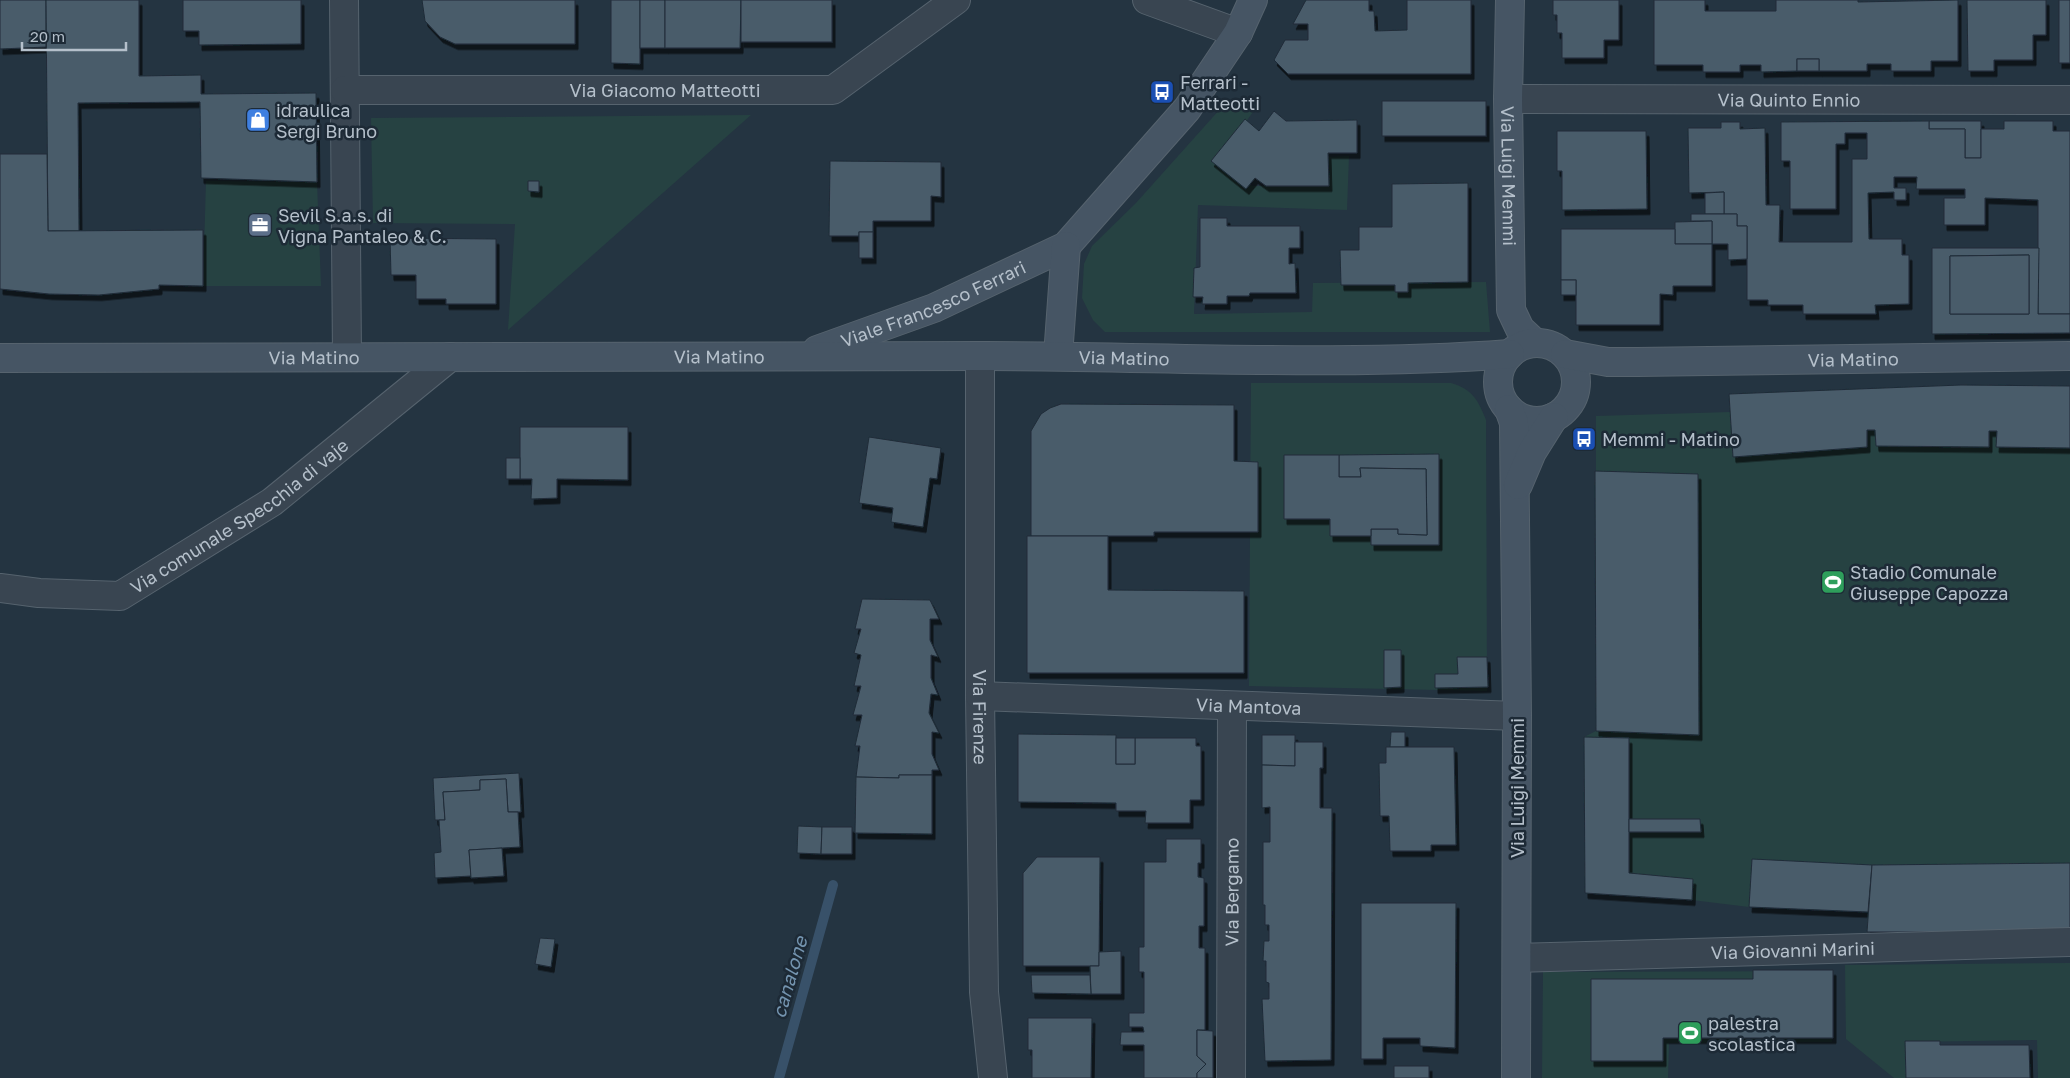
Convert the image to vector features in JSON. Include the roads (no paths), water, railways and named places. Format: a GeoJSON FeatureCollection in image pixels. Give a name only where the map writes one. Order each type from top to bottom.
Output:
{"type":"FeatureCollection","features":[{"type":"Feature","properties":{"kind":"street"},"geometry":{"type":"LineString","coordinates":[[344,0],[348,357]]}},
{"type":"Feature","properties":{"kind":"street","name":"Via Giacomo Matteotti"},"geometry":{"type":"LineString","coordinates":[[345,90],[833,90],[956,0]]}},
{"type":"Feature","properties":{"kind":"street"},"geometry":{"type":"LineString","coordinates":[[1147,0],[1238,33]]}},
{"type":"Feature","properties":{"kind":"street","name":"Viale Francesco Ferrari"},"geometry":{"type":"LineString","coordinates":[[799,357],[934,308],[1066,246],[1187,109],[1238,33],[1252,0]]}},
{"type":"Feature","properties":{"kind":"street","name":"Via Luigi Memmi"},"geometry":{"type":"LineString","coordinates":[[1510,0],[1508,99],[1512,310],[1520,329],[1535,343]]}},
{"type":"Feature","properties":{"kind":"street","name":"Via Quinto Ennio"},"geometry":{"type":"LineString","coordinates":[[1508,99],[2070,100]]}},
{"type":"Feature","properties":{"kind":"street"},"geometry":{"type":"LineString","coordinates":[[1058,356],[1066,246]]}},
{"type":"Feature","properties":{"kind":"street"},"geometry":{"type":"LineString","coordinates":[[1535,343],[1547,344],[1566,354],[1573,365],[1576,376],[1576,388],[1563,409],[1542,420],[1530,420],[1519,416],[1504,398],[1499,376],[1502,364],[1510,354],[1526,344],[1535,343]]}},
{"type":"Feature","properties":{"kind":"street","name":"Via Matino"},"geometry":{"type":"LineString","coordinates":[[0,358],[1058,356],[1250,361],[1437,359],[1510,354]]}},
{"type":"Feature","properties":{"kind":"street","name":"Via Matino"},"geometry":{"type":"LineString","coordinates":[[1566,354],[1608,362],[2070,356]]}},
{"type":"Feature","properties":{"kind":"street","name":"Via Firenze"},"geometry":{"type":"LineString","coordinates":[[980,356],[980,696],[984,992],[993,1078]]}},
{"type":"Feature","properties":{"kind":"street","name":"Via comunale Specchia di vaje"},"geometry":{"type":"LineString","coordinates":[[0,588],[39,593],[120,596],[272,502],[450,357]]}},
{"type":"Feature","properties":{"kind":"street","name":"Via Matino"},"geometry":{"type":"LineString","coordinates":[[1437,359],[1460,362],[1475,368],[1504,398]]}},
{"type":"Feature","properties":{"kind":"street","name":"Via Matino"},"geometry":{"type":"LineString","coordinates":[[1563,409],[1592,382],[1637,362]]}},
{"type":"Feature","properties":{"kind":"street","name":"Via Luigi Memmi"},"geometry":{"type":"LineString","coordinates":[[1504,398],[1514,423],[1513,498],[1517,716],[1516,1078]]}},
{"type":"Feature","properties":{"kind":"street","name":"Via Luigi Memmi"},"geometry":{"type":"LineString","coordinates":[[1513,498],[1532,452],[1563,409]]}},
{"type":"Feature","properties":{"kind":"street","name":"Via Mantova"},"geometry":{"type":"LineString","coordinates":[[980,696],[1517,716]]}},
{"type":"Feature","properties":{"kind":"street","name":"Via Bergamo"},"geometry":{"type":"LineString","coordinates":[[1231,1078],[1232,706]]}},
{"type":"Feature","properties":{"kind":"street","name":"Via Giovanni Marini"},"geometry":{"type":"LineString","coordinates":[[1517,958],[2070,942]]}},
{"type":"Feature","properties":{"kind":"waterway","name":"canalone"},"geometry":{"type":"LineString","coordinates":[[779,1078],[833,885]]}},
{"type":"Feature","properties":{"kind":"place","name":"Ferrari - Matteotti"},"geometry":{"type":"Point","coordinates":[1162,92]}},
{"type":"Feature","properties":{"kind":"place","name":"idraulica Sergi Bruno"},"geometry":{"type":"Point","coordinates":[258,120]}},
{"type":"Feature","properties":{"kind":"place","name":"Sevil S.a.s. di Vigna Pantaleo & C."},"geometry":{"type":"Point","coordinates":[260,225]}},
{"type":"Feature","properties":{"kind":"place","name":"Memmi - Matino"},"geometry":{"type":"Point","coordinates":[1584,439]}},
{"type":"Feature","properties":{"kind":"place","name":"Stadio Comunale Giuseppe Capozza"},"geometry":{"type":"Point","coordinates":[1833,582]}},
{"type":"Feature","properties":{"kind":"place","name":"palestra scolastica"},"geometry":{"type":"Point","coordinates":[1690,1033]}}]}
